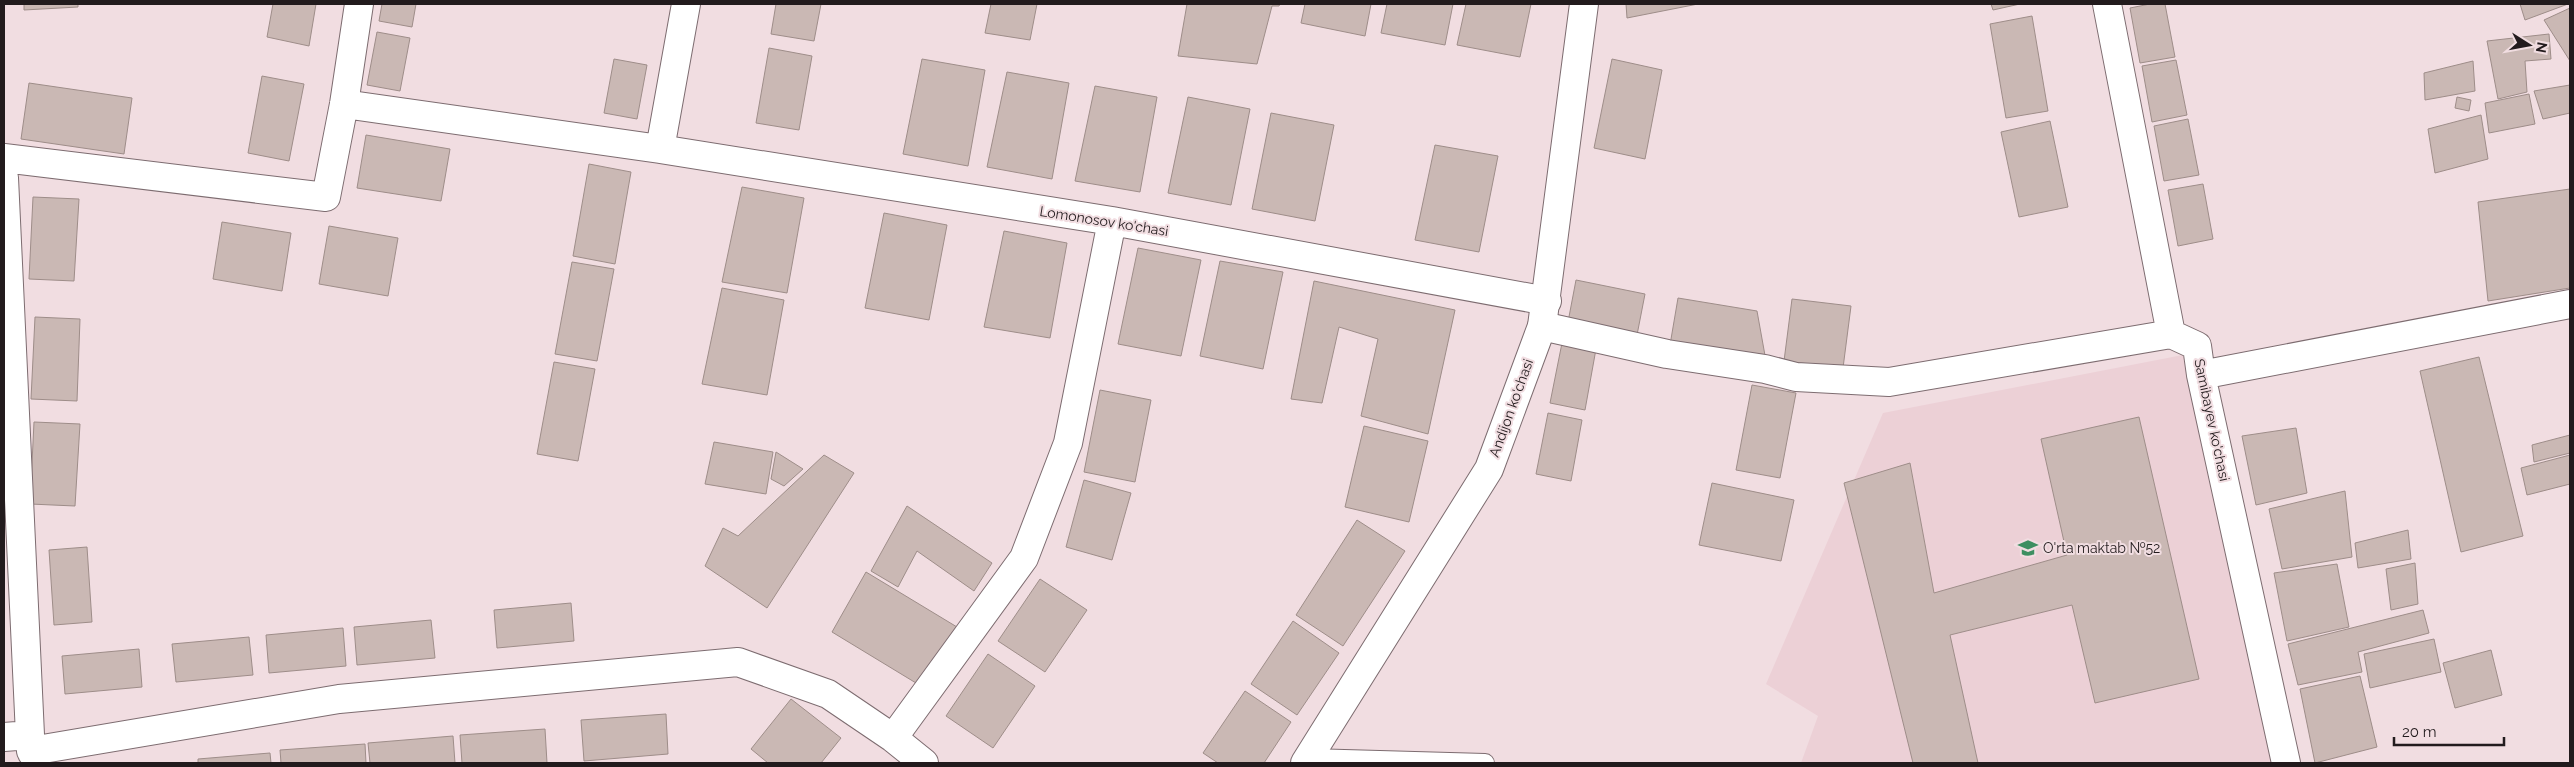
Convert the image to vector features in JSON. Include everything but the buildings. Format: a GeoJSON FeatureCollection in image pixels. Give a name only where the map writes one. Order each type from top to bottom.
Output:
{"type":"FeatureCollection","features":[{"type":"Feature","properties":{"kind":"street"},"geometry":{"type":"LineString","coordinates":[[4,158],[326,197],[344,104],[359,4]]}},
{"type":"Feature","properties":{"kind":"street"},"geometry":{"type":"LineString","coordinates":[[660,149],[686,4]]}},
{"type":"Feature","properties":{"kind":"street","name":"Andijon ko'chasi"},"geometry":{"type":"LineString","coordinates":[[1307,760],[1489,469],[1544,313],[1584,4]]}},
{"type":"Feature","properties":{"kind":"street"},"geometry":{"type":"LineString","coordinates":[[2107,4],[2172,334]]}},
{"type":"Feature","properties":{"kind":"street","name":"Lomonosov ko'chasi"},"geometry":{"type":"LineString","coordinates":[[344,104],[660,149],[1112,221],[1544,313],[1667,354],[1766,369],[1796,377],[1889,382],[2172,334]]}},
{"type":"Feature","properties":{"kind":"street"},"geometry":{"type":"LineString","coordinates":[[4,178],[24,747],[339,699],[738,662],[828,694],[909,755],[1024,558],[1068,444],[1112,221]]}},
{"type":"Feature","properties":{"kind":"street"},"geometry":{"type":"LineString","coordinates":[[2201,375],[2570,304]]}},
{"type":"Feature","properties":{"kind":"street","name":"Samibayev ko'chasi"},"geometry":{"type":"LineString","coordinates":[[2172,334],[2197,346],[2201,375],[2286,763]]}},
{"type":"Feature","properties":{"kind":"lane"},"geometry":{"type":"LineString","coordinates":[[1307,760],[1485,763]]}},
{"type":"Feature","properties":{"kind":"shaded area","name":"O'rta maktab №52"},"geometry":{"type":"Polygon","coordinates":[[[2188,354],[2277,763],[1801,763],[1818,716],[1766,684],[1883,413],[2188,354]]]}},
{"type":"Feature","properties":{"kind":"place","name":"O'rta maktab №52"},"geometry":{"type":"Point","coordinates":[2028,548]}}]}
